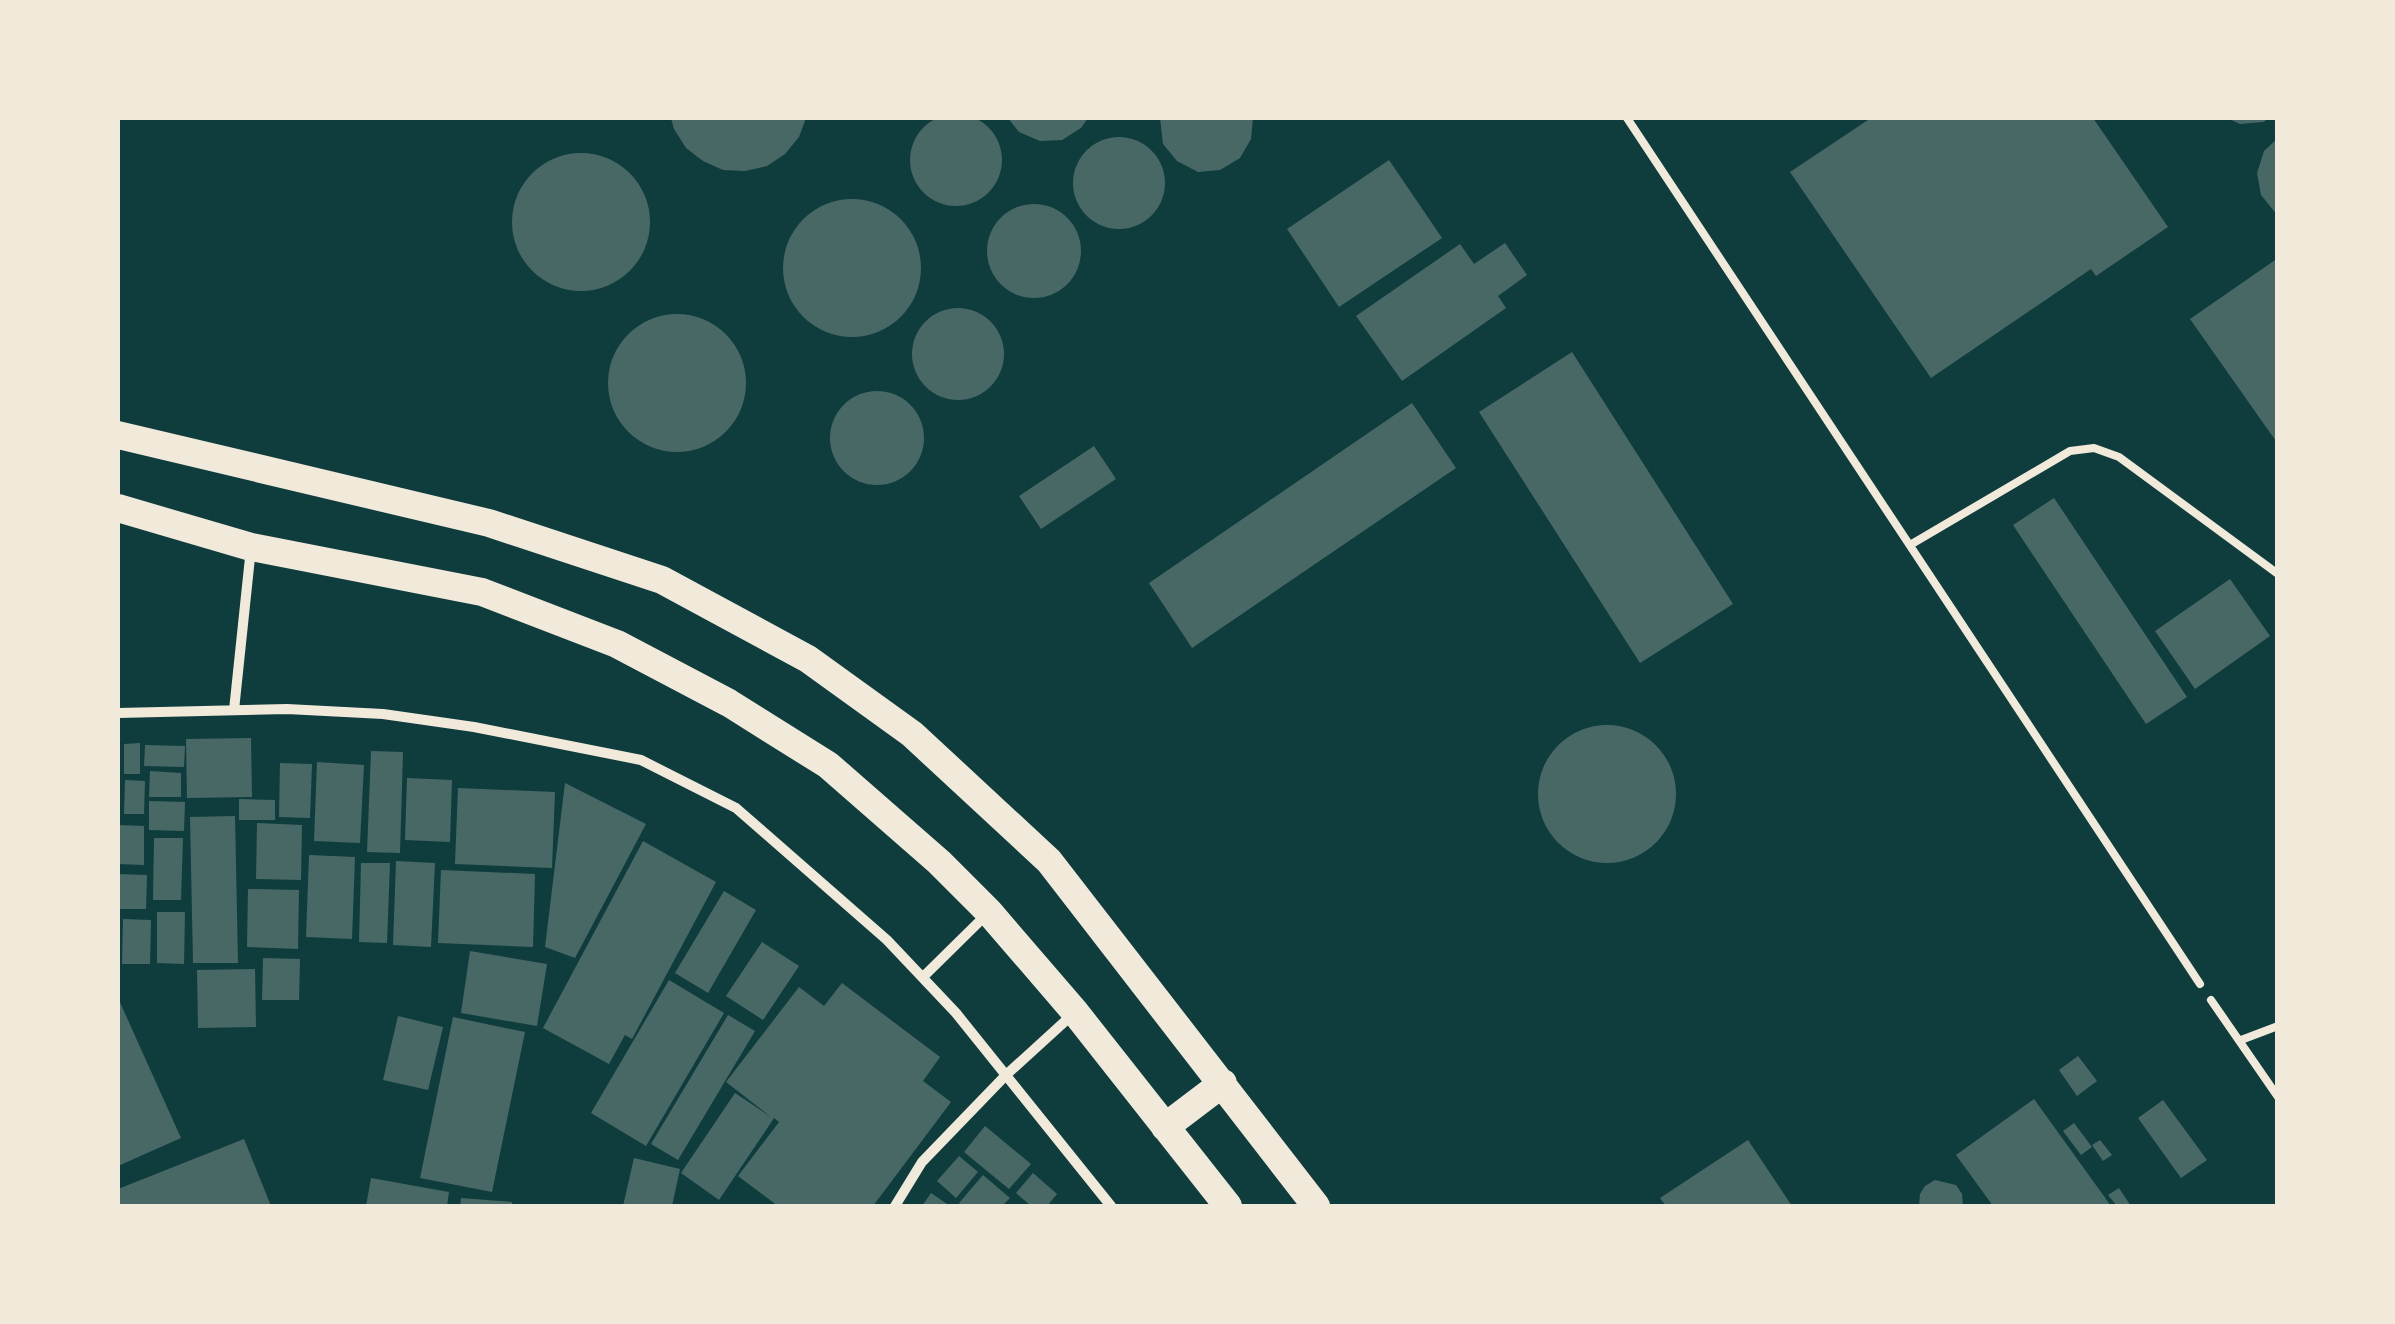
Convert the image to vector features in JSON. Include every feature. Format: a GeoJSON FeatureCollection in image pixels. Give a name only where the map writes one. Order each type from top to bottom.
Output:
{"type":"FeatureCollection","features":[{"type":"Feature","properties":{"kind":"highway"},"geometry":{"type":"LineString","coordinates":[[118,435],[506,529],[662,580],[808,659],[912,734],[1049,860],[1316,1206]]}},
{"type":"Feature","properties":{"kind":"highway"},"geometry":{"type":"LineString","coordinates":[[118,508],[251,547],[482,592],[617,644],[730,702],[828,765],[940,862],[1075,1012],[1228,1206]]}},
{"type":"Feature","properties":{"kind":"highway"},"geometry":{"type":"LineString","coordinates":[[1165,1127],[1224,1083]]}},
{"type":"Feature","properties":{"kind":"street"},"geometry":{"type":"LineString","coordinates":[[234,710],[251,547]]}},
{"type":"Feature","properties":{"kind":"street"},"geometry":{"type":"LineString","coordinates":[[118,713],[234,710],[383,714],[474,727],[641,760],[736,808],[888,940],[1006,1075],[1111,1206]]}},
{"type":"Feature","properties":{"kind":"street"},"geometry":{"type":"LineString","coordinates":[[923,977],[989,912]]}},
{"type":"Feature","properties":{"kind":"street"},"geometry":{"type":"LineString","coordinates":[[894,1206],[922,1162],[1006,1075],[1075,1012]]}},
{"type":"Feature","properties":{"kind":"lane"},"geometry":{"type":"LineString","coordinates":[[1627,118],[2200,984]]}},
{"type":"Feature","properties":{"kind":"lane"},"geometry":{"type":"LineString","coordinates":[[1910,545],[2070,451],[2094,448],[2119,458],[2278,574]]}},
{"type":"Feature","properties":{"kind":"lane"},"geometry":{"type":"LineString","coordinates":[[2211,1000],[2278,1096]]}},
{"type":"Feature","properties":{"kind":"lane"},"geometry":{"type":"LineString","coordinates":[[2241,1040],[2278,1026]]}},
{"type":"Feature","properties":{"kind":"building"},"geometry":{"type":"Polygon","coordinates":[[[956,114],[974,117],[989,127],[999,142],[999,178],[989,193],[974,203],[956,206],[938,203],[923,193],[913,178],[910,160],[913,142],[923,127],[938,117],[956,114]]]}},
{"type":"Feature","properties":{"kind":"building"},"geometry":{"type":"Polygon","coordinates":[[[671,118],[806,118],[799,137],[785,154],[767,166],[745,171],[723,170],[703,161],[686,148],[671,118]]]}},
{"type":"Feature","properties":{"kind":"building"},"geometry":{"type":"Polygon","coordinates":[[[1008,118],[1088,118],[1081,128],[1062,140],[1040,141],[1019,132],[1008,118]]]}},
{"type":"Feature","properties":{"kind":"building"},"geometry":{"type":"Polygon","coordinates":[[[1160,118],[1253,118],[1251,139],[1240,158],[1220,170],[1198,172],[1177,161],[1163,144],[1160,118]]]}},
{"type":"Feature","properties":{"kind":"building"},"geometry":{"type":"Polygon","coordinates":[[[1871,118],[2093,118],[2168,227],[2096,276],[2091,269],[1931,378],[1790,172],[1871,118]]]}},
{"type":"Feature","properties":{"kind":"building"},"geometry":{"type":"Polygon","coordinates":[[[2227,118],[2270,118],[2240,124],[2227,118]]]}},
{"type":"Feature","properties":{"kind":"building"},"geometry":{"type":"Polygon","coordinates":[[[1110,137],[1128,137],[1145,144],[1158,157],[1165,183],[1158,209],[1145,222],[1128,229],[1110,229],[1093,222],[1080,209],[1073,192],[1073,174],[1080,157],[1093,144],[1110,137]]]}},
{"type":"Feature","properties":{"kind":"building"},"geometry":{"type":"Polygon","coordinates":[[[2278,138],[2278,216],[2261,195],[2257,173],[2264,151],[2278,138]]]}},
{"type":"Feature","properties":{"kind":"building"},"geometry":{"type":"Polygon","coordinates":[[[581,153],[608,158],[630,173],[645,195],[650,222],[645,249],[630,271],[608,286],[581,291],[554,286],[532,271],[517,249],[512,222],[517,195],[532,173],[554,158],[581,153]]]}},
{"type":"Feature","properties":{"kind":"building"},"geometry":{"type":"Polygon","coordinates":[[[1389,160],[1442,238],[1339,307],[1287,229],[1389,160]]]}},
{"type":"Feature","properties":{"kind":"building"},"geometry":{"type":"Polygon","coordinates":[[[852,199],[879,204],[901,219],[916,241],[921,268],[916,295],[901,317],[879,332],[852,337],[825,332],[803,317],[788,295],[783,268],[788,241],[803,219],[825,204],[852,199]]]}},
{"type":"Feature","properties":{"kind":"building"},"geometry":{"type":"Polygon","coordinates":[[[1034,204],[1052,208],[1067,218],[1077,233],[1081,251],[1077,269],[1067,284],[1052,294],[1034,298],[1016,294],[1001,284],[991,269],[987,251],[991,233],[1001,218],[1016,208],[1034,204]]]}},
{"type":"Feature","properties":{"kind":"building"},"geometry":{"type":"Polygon","coordinates":[[[1505,243],[1527,275],[1498,296],[1506,308],[1402,381],[1356,316],[1460,244],[1474,264],[1505,243]]]}},
{"type":"Feature","properties":{"kind":"building"},"geometry":{"type":"Polygon","coordinates":[[[2278,258],[2278,444],[2190,319],[2278,258]]]}},
{"type":"Feature","properties":{"kind":"building"},"geometry":{"type":"Polygon","coordinates":[[[949,308],[967,308],[984,315],[997,328],[1004,354],[997,380],[984,393],[967,400],[949,400],[932,393],[919,380],[912,363],[912,345],[919,328],[932,315],[949,308]]]}},
{"type":"Feature","properties":{"kind":"building"},"geometry":{"type":"Polygon","coordinates":[[[677,314],[704,319],[726,334],[741,356],[746,383],[741,410],[726,432],[704,447],[677,452],[650,447],[628,432],[613,410],[608,383],[613,356],[628,334],[650,319],[677,314]]]}},
{"type":"Feature","properties":{"kind":"building"},"geometry":{"type":"Polygon","coordinates":[[[1572,352],[1733,604],[1640,663],[1479,412],[1572,352]]]}},
{"type":"Feature","properties":{"kind":"building"},"geometry":{"type":"Polygon","coordinates":[[[877,391],[895,395],[910,405],[920,420],[924,438],[920,456],[910,471],[895,481],[877,485],[859,481],[844,471],[834,456],[830,438],[834,420],[844,405],[859,395],[877,391]]]}},
{"type":"Feature","properties":{"kind":"building"},"geometry":{"type":"Polygon","coordinates":[[[1412,403],[1456,468],[1192,648],[1149,583],[1412,403]]]}},
{"type":"Feature","properties":{"kind":"building"},"geometry":{"type":"Polygon","coordinates":[[[1094,446],[1116,479],[1041,529],[1019,496],[1094,446]]]}},
{"type":"Feature","properties":{"kind":"building"},"geometry":{"type":"Polygon","coordinates":[[[2054,498],[2187,697],[2146,724],[2013,525],[2054,498]]]}},
{"type":"Feature","properties":{"kind":"building"},"geometry":{"type":"Polygon","coordinates":[[[2230,579],[2270,636],[2195,689],[2155,631],[2230,579]]]}},
{"type":"Feature","properties":{"kind":"building"},"geometry":{"type":"Polygon","coordinates":[[[1607,725],[1634,730],[1656,745],[1671,767],[1676,794],[1671,821],[1656,843],[1634,858],[1607,863],[1580,858],[1558,843],[1543,821],[1538,794],[1543,767],[1558,745],[1580,730],[1607,725]]]}},
{"type":"Feature","properties":{"kind":"building"},"geometry":{"type":"Polygon","coordinates":[[[251,738],[252,797],[187,798],[186,739],[251,738]]]}},
{"type":"Feature","properties":{"kind":"building"},"geometry":{"type":"Polygon","coordinates":[[[140,743],[140,774],[124,774],[124,744],[140,743]]]}},
{"type":"Feature","properties":{"kind":"building"},"geometry":{"type":"Polygon","coordinates":[[[145,745],[185,746],[184,767],[144,766],[145,745]]]}},
{"type":"Feature","properties":{"kind":"building"},"geometry":{"type":"Polygon","coordinates":[[[371,751],[403,752],[400,853],[367,852],[371,751]]]}},
{"type":"Feature","properties":{"kind":"building"},"geometry":{"type":"Polygon","coordinates":[[[317,762],[364,765],[360,843],[314,841],[317,762]]]}},
{"type":"Feature","properties":{"kind":"building"},"geometry":{"type":"Polygon","coordinates":[[[280,763],[312,764],[310,818],[279,817],[280,763]]]}},
{"type":"Feature","properties":{"kind":"building"},"geometry":{"type":"Polygon","coordinates":[[[150,771],[181,773],[181,797],[149,797],[150,771]]]}},
{"type":"Feature","properties":{"kind":"building"},"geometry":{"type":"Polygon","coordinates":[[[407,778],[452,780],[450,842],[405,840],[407,778]]]}},
{"type":"Feature","properties":{"kind":"building"},"geometry":{"type":"Polygon","coordinates":[[[125,780],[145,781],[144,814],[124,814],[125,780]]]}},
{"type":"Feature","properties":{"kind":"building"},"geometry":{"type":"Polygon","coordinates":[[[565,783],[646,824],[575,958],[545,947],[565,783]]]}},
{"type":"Feature","properties":{"kind":"building"},"geometry":{"type":"Polygon","coordinates":[[[458,788],[555,792],[552,868],[455,864],[458,788]]]}},
{"type":"Feature","properties":{"kind":"building"},"geometry":{"type":"Polygon","coordinates":[[[239,799],[275,800],[275,820],[239,820],[239,799]]]}},
{"type":"Feature","properties":{"kind":"building"},"geometry":{"type":"Polygon","coordinates":[[[149,801],[185,802],[184,831],[149,830],[149,801]]]}},
{"type":"Feature","properties":{"kind":"building"},"geometry":{"type":"Polygon","coordinates":[[[235,816],[238,963],[193,963],[190,817],[235,816]]]}},
{"type":"Feature","properties":{"kind":"building"},"geometry":{"type":"Polygon","coordinates":[[[257,823],[302,825],[301,880],[256,879],[257,823]]]}},
{"type":"Feature","properties":{"kind":"building"},"geometry":{"type":"Polygon","coordinates":[[[118,825],[144,826],[144,865],[118,864],[118,825]]]}},
{"type":"Feature","properties":{"kind":"building"},"geometry":{"type":"Polygon","coordinates":[[[154,838],[183,838],[181,900],[153,900],[154,838]]]}},
{"type":"Feature","properties":{"kind":"building"},"geometry":{"type":"Polygon","coordinates":[[[643,841],[716,882],[632,1039],[625,1035],[609,1064],[543,1028],[643,841]]]}},
{"type":"Feature","properties":{"kind":"building"},"geometry":{"type":"Polygon","coordinates":[[[309,855],[355,857],[352,939],[306,937],[309,855]]]}},
{"type":"Feature","properties":{"kind":"building"},"geometry":{"type":"Polygon","coordinates":[[[396,861],[435,863],[431,947],[393,945],[396,861]]]}},
{"type":"Feature","properties":{"kind":"building"},"geometry":{"type":"Polygon","coordinates":[[[361,863],[390,863],[387,943],[359,942],[361,863]]]}},
{"type":"Feature","properties":{"kind":"building"},"geometry":{"type":"Polygon","coordinates":[[[441,870],[535,874],[533,947],[438,943],[441,870]]]}},
{"type":"Feature","properties":{"kind":"building"},"geometry":{"type":"Polygon","coordinates":[[[118,874],[147,875],[146,909],[118,909],[118,874]]]}},
{"type":"Feature","properties":{"kind":"building"},"geometry":{"type":"Polygon","coordinates":[[[248,889],[299,890],[298,949],[247,947],[248,889]]]}},
{"type":"Feature","properties":{"kind":"building"},"geometry":{"type":"Polygon","coordinates":[[[724,891],[756,910],[708,993],[675,973],[724,891]]]}},
{"type":"Feature","properties":{"kind":"building"},"geometry":{"type":"Polygon","coordinates":[[[157,912],[185,912],[184,964],[157,963],[157,912]]]}},
{"type":"Feature","properties":{"kind":"building"},"geometry":{"type":"Polygon","coordinates":[[[123,919],[151,920],[150,964],[122,964],[123,919]]]}},
{"type":"Feature","properties":{"kind":"building"},"geometry":{"type":"Polygon","coordinates":[[[762,942],[799,966],[763,1020],[726,996],[762,942]]]}},
{"type":"Feature","properties":{"kind":"building"},"geometry":{"type":"Polygon","coordinates":[[[470,951],[547,964],[537,1026],[461,1013],[470,951]]]}},
{"type":"Feature","properties":{"kind":"building"},"geometry":{"type":"Polygon","coordinates":[[[263,958],[300,959],[299,1000],[262,1000],[263,958]]]}},
{"type":"Feature","properties":{"kind":"building"},"geometry":{"type":"Polygon","coordinates":[[[255,969],[256,1027],[198,1028],[197,970],[255,969]]]}},
{"type":"Feature","properties":{"kind":"building"},"geometry":{"type":"Polygon","coordinates":[[[669,980],[724,1013],[646,1146],[591,1113],[669,980]]]}},
{"type":"Feature","properties":{"kind":"building"},"geometry":{"type":"Polygon","coordinates":[[[842,983],[940,1057],[923,1081],[951,1102],[873,1206],[778,1206],[738,1176],[779,1122],[774,1118],[719,1200],[681,1173],[735,1093],[771,1117],[726,1082],[799,987],[824,1006],[842,983]]]}},
{"type":"Feature","properties":{"kind":"building"},"geometry":{"type":"Polygon","coordinates":[[[118,998],[181,1138],[118,1166],[118,998]]]}},
{"type":"Feature","properties":{"kind":"building"},"geometry":{"type":"Polygon","coordinates":[[[728,1015],[755,1031],[678,1160],[651,1144],[728,1015]]]}},
{"type":"Feature","properties":{"kind":"building"},"geometry":{"type":"Polygon","coordinates":[[[398,1016],[443,1027],[428,1090],[383,1080],[398,1016]]]}},
{"type":"Feature","properties":{"kind":"building"},"geometry":{"type":"Polygon","coordinates":[[[453,1017],[525,1032],[492,1192],[420,1178],[453,1017]]]}},
{"type":"Feature","properties":{"kind":"building"},"geometry":{"type":"Polygon","coordinates":[[[2078,1056],[2097,1081],[2077,1096],[2059,1070],[2078,1056]]]}},
{"type":"Feature","properties":{"kind":"building"},"geometry":{"type":"Polygon","coordinates":[[[2034,1099],[2111,1206],[1993,1206],[1956,1155],[2034,1099]]]}},
{"type":"Feature","properties":{"kind":"building"},"geometry":{"type":"Polygon","coordinates":[[[2163,1100],[2207,1160],[2181,1178],[2138,1118],[2163,1100]]]}},
{"type":"Feature","properties":{"kind":"building"},"geometry":{"type":"Polygon","coordinates":[[[2074,1123],[2092,1147],[2081,1155],[2063,1131],[2074,1123]]]}},
{"type":"Feature","properties":{"kind":"building"},"geometry":{"type":"Polygon","coordinates":[[[985,1126],[1031,1164],[1009,1189],[964,1152],[985,1126]]]}},
{"type":"Feature","properties":{"kind":"building"},"geometry":{"type":"Polygon","coordinates":[[[244,1139],[271,1206],[118,1206],[118,1189],[244,1139]]]}},
{"type":"Feature","properties":{"kind":"building"},"geometry":{"type":"Polygon","coordinates":[[[1748,1140],[1792,1206],[1666,1206],[1660,1198],[1748,1140]]]}},
{"type":"Feature","properties":{"kind":"building"},"geometry":{"type":"Polygon","coordinates":[[[2100,1140],[2112,1155],[2103,1161],[2092,1145],[2100,1140]]]}},
{"type":"Feature","properties":{"kind":"building"},"geometry":{"type":"Polygon","coordinates":[[[959,1156],[978,1172],[956,1198],[937,1181],[959,1156]]]}},
{"type":"Feature","properties":{"kind":"building"},"geometry":{"type":"Polygon","coordinates":[[[634,1158],[680,1169],[672,1206],[623,1206],[634,1158]]]}},
{"type":"Feature","properties":{"kind":"building"},"geometry":{"type":"Polygon","coordinates":[[[1033,1173],[1057,1194],[1047,1206],[1031,1206],[1016,1193],[1033,1173]]]}},
{"type":"Feature","properties":{"kind":"building"},"geometry":{"type":"Polygon","coordinates":[[[983,1175],[1010,1198],[1002,1206],[963,1206],[959,1203],[983,1175]]]}},
{"type":"Feature","properties":{"kind":"building"},"geometry":{"type":"Polygon","coordinates":[[[371,1178],[449,1192],[447,1206],[366,1206],[371,1178]]]}},
{"type":"Feature","properties":{"kind":"building"},"geometry":{"type":"Polygon","coordinates":[[[1935,1180],[1956,1185],[1963,1206],[1919,1206],[1920,1194],[1935,1180]]]}},
{"type":"Feature","properties":{"kind":"building"},"geometry":{"type":"Polygon","coordinates":[[[2119,1188],[2131,1206],[2117,1206],[2108,1195],[2119,1188]]]}},
{"type":"Feature","properties":{"kind":"building"},"geometry":{"type":"Polygon","coordinates":[[[931,1193],[950,1206],[922,1206],[931,1193]]]}},
{"type":"Feature","properties":{"kind":"building"},"geometry":{"type":"Polygon","coordinates":[[[461,1198],[512,1202],[512,1206],[460,1206],[461,1198]]]}}]}
